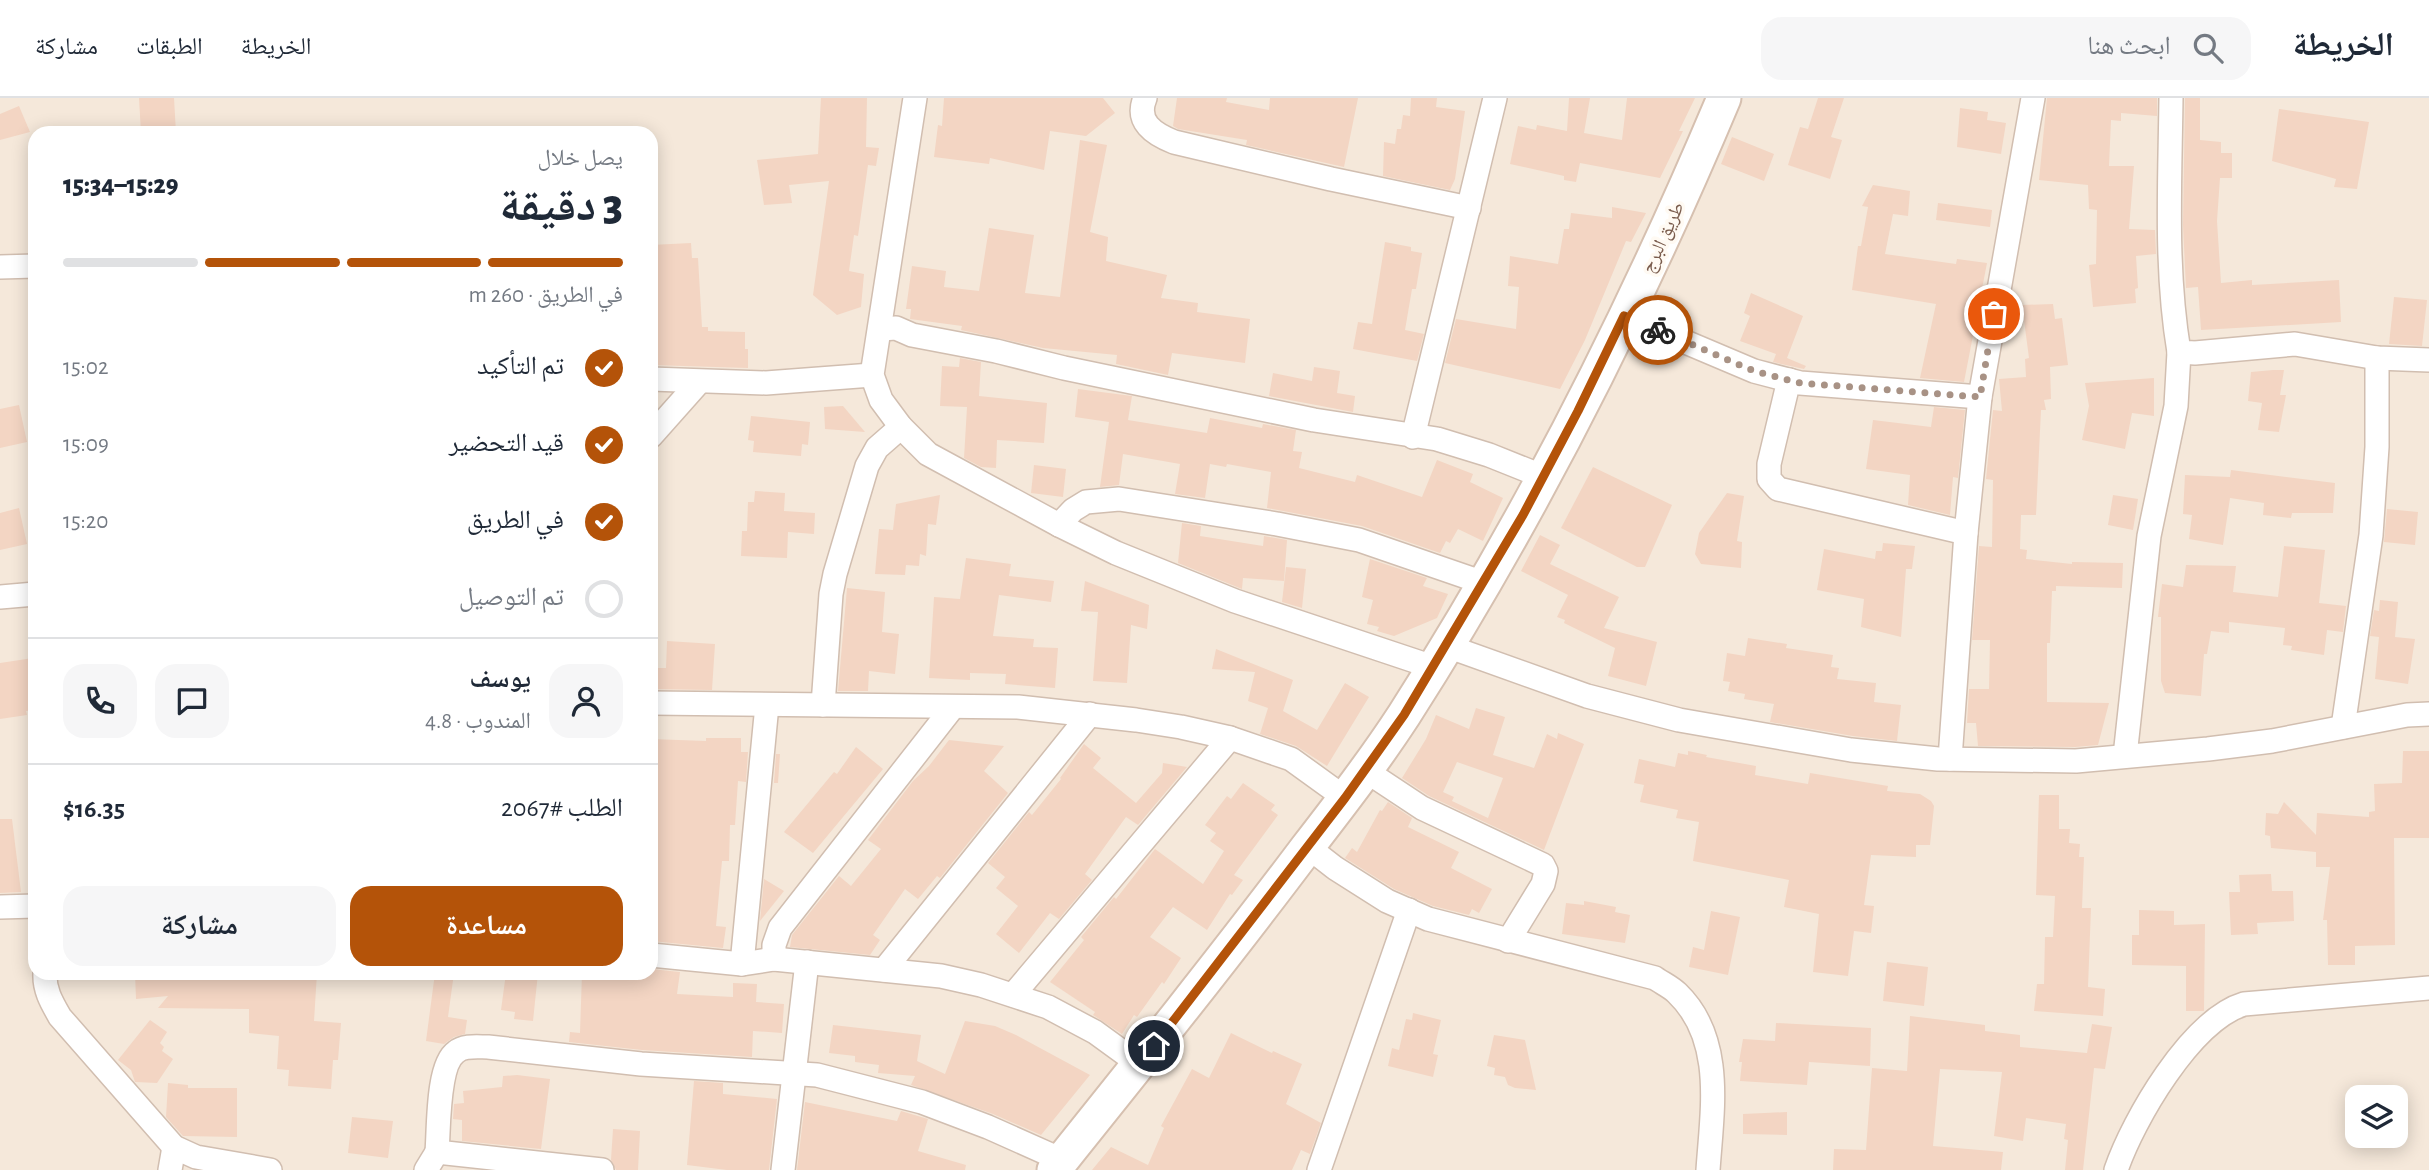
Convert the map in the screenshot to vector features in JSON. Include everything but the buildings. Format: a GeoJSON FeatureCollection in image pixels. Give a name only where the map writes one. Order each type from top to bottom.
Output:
{"type":"FeatureCollection","features":[{"type":"Feature","properties":{"kind":"street"},"geometry":{"type":"LineString","coordinates":[[915,98],[872,375],[881,400],[901,427],[928,454],[1059,525],[1125,557],[1236,601],[1587,696],[1679,720],[1851,750],[1950,759],[2076,761],[2272,741],[2407,715],[2429,714]]}},
{"type":"Feature","properties":{"kind":"street"},"geometry":{"type":"LineString","coordinates":[[1145,98],[1142,114],[1148,128],[1156,135],[1174,142],[1469,208]]}},
{"type":"Feature","properties":{"kind":"street"},"geometry":{"type":"LineString","coordinates":[[1413,437],[1496,98]]}},
{"type":"Feature","properties":{"kind":"street","name":"طريق البرج"},"geometry":{"type":"LineString","coordinates":[[1058,1165],[1366,771],[1440,656],[1544,477],[1583,401],[1659,246],[1724,98]]}},
{"type":"Feature","properties":{"kind":"street"},"geometry":{"type":"LineString","coordinates":[[1950,759],[1966,533],[1980,397],[2033,98]]}},
{"type":"Feature","properties":{"kind":"street"},"geometry":{"type":"LineString","coordinates":[[2125,756],[2149,536],[2176,406],[2179,352],[2169,235],[2171,98]]}},
{"type":"Feature","properties":{"kind":"street"},"geometry":{"type":"LineString","coordinates":[[0,267],[28,266]]}},
{"type":"Feature","properties":{"kind":"street"},"geometry":{"type":"LineString","coordinates":[[1624,316],[1754,371],[1789,380],[1980,397]]}},
{"type":"Feature","properties":{"kind":"street"},"geometry":{"type":"LineString","coordinates":[[881,329],[896,328],[912,335],[1314,420],[1437,439],[1544,477]]}},
{"type":"Feature","properties":{"kind":"street"},"geometry":{"type":"LineString","coordinates":[[2179,352],[2295,344],[2377,358],[2429,360]]}},
{"type":"Feature","properties":{"kind":"street"},"geometry":{"type":"LineString","coordinates":[[2343,727],[2371,535],[2377,447],[2377,358]]}},
{"type":"Feature","properties":{"kind":"street"},"geometry":{"type":"LineString","coordinates":[[658,379],[792,383],[872,375]]}},
{"type":"Feature","properties":{"kind":"street"},"geometry":{"type":"LineString","coordinates":[[1789,380],[1769,464],[1769,479],[1778,489],[1966,533]]}},
{"type":"Feature","properties":{"kind":"street"},"geometry":{"type":"LineString","coordinates":[[658,428],[699,382]]}},
{"type":"Feature","properties":{"kind":"street"},"geometry":{"type":"LineString","coordinates":[[823,705],[831,594],[839,561],[867,466],[877,448],[901,427]]}},
{"type":"Feature","properties":{"kind":"street"},"geometry":{"type":"LineString","coordinates":[[1059,525],[1073,510],[1086,502],[1119,499],[1359,540],[1484,583]]}},
{"type":"Feature","properties":{"kind":"street"},"geometry":{"type":"LineString","coordinates":[[0,597],[28,595]]}},
{"type":"Feature","properties":{"kind":"street"},"geometry":{"type":"LineString","coordinates":[[658,703],[1018,707],[1090,714],[1181,727],[1230,738],[1291,759],[1345,798]]}},
{"type":"Feature","properties":{"kind":"street"},"geometry":{"type":"LineString","coordinates":[[742,964],[767,705]]}},
{"type":"Feature","properties":{"kind":"street"},"geometry":{"type":"LineString","coordinates":[[774,959],[774,945],[780,928],[953,707]]}},
{"type":"Feature","properties":{"kind":"street"},"geometry":{"type":"LineString","coordinates":[[884,970],[1090,714]]}},
{"type":"Feature","properties":{"kind":"street"},"geometry":{"type":"LineString","coordinates":[[1013,995],[1230,738]]}},
{"type":"Feature","properties":{"kind":"street"},"geometry":{"type":"LineString","coordinates":[[1366,771],[1422,808],[1543,865],[1546,877],[1543,884],[1508,941]]}},
{"type":"Feature","properties":{"kind":"street"},"geometry":{"type":"LineString","coordinates":[[1308,847],[1387,901],[1428,919],[1655,978],[1677,992],[1696,1016],[1708,1043],[1714,1083],[1708,1170]]}},
{"type":"Feature","properties":{"kind":"street"},"geometry":{"type":"LineString","coordinates":[[0,907],[28,906]]}},
{"type":"Feature","properties":{"kind":"street"},"geometry":{"type":"LineString","coordinates":[[1319,1170],[1409,910]]}},
{"type":"Feature","properties":{"kind":"street"},"geometry":{"type":"LineString","coordinates":[[658,956],[742,964],[774,959],[941,976],[1013,995],[1073,1019],[1139,1064]]}},
{"type":"Feature","properties":{"kind":"street"},"geometry":{"type":"LineString","coordinates":[[783,1170],[807,962]]}},
{"type":"Feature","properties":{"kind":"street"},"geometry":{"type":"LineString","coordinates":[[45,980],[50,999],[60,1017],[174,1147],[196,1157],[270,1170]]}},
{"type":"Feature","properties":{"kind":"street"},"geometry":{"type":"LineString","coordinates":[[2116,1170],[2145,1106],[2164,1077],[2211,1024],[2231,1008],[2244,1004],[2429,988]]}},
{"type":"Feature","properties":{"kind":"street"},"geometry":{"type":"LineString","coordinates":[[602,1170],[432,1161],[448,1059],[456,1051],[465,1048],[488,1047],[641,1064],[817,1075],[922,1102],[988,1127],[1058,1165]]}},
{"type":"Feature","properties":{"kind":"street"},"geometry":{"type":"LineString","coordinates":[[170,1170],[174,1147]]}},
{"type":"Feature","properties":{"kind":"shaded area"},"geometry":{"type":"Polygon","coordinates":[[[0,98],[2429,98],[2429,1170],[0,1170],[0,98]]]}},
{"type":"Feature","properties":{"kind":"way so far"},"geometry":{"type":"LineString","coordinates":[[1658,330],[1754,371],[1800,383],[1980,397],[1994,314]]}},
{"type":"Feature","properties":{"kind":"route"},"geometry":{"type":"LineString","coordinates":[[1154,1046],[1366,771],[1404,715],[1523,515],[1624,316],[1658,330]]}}]}
